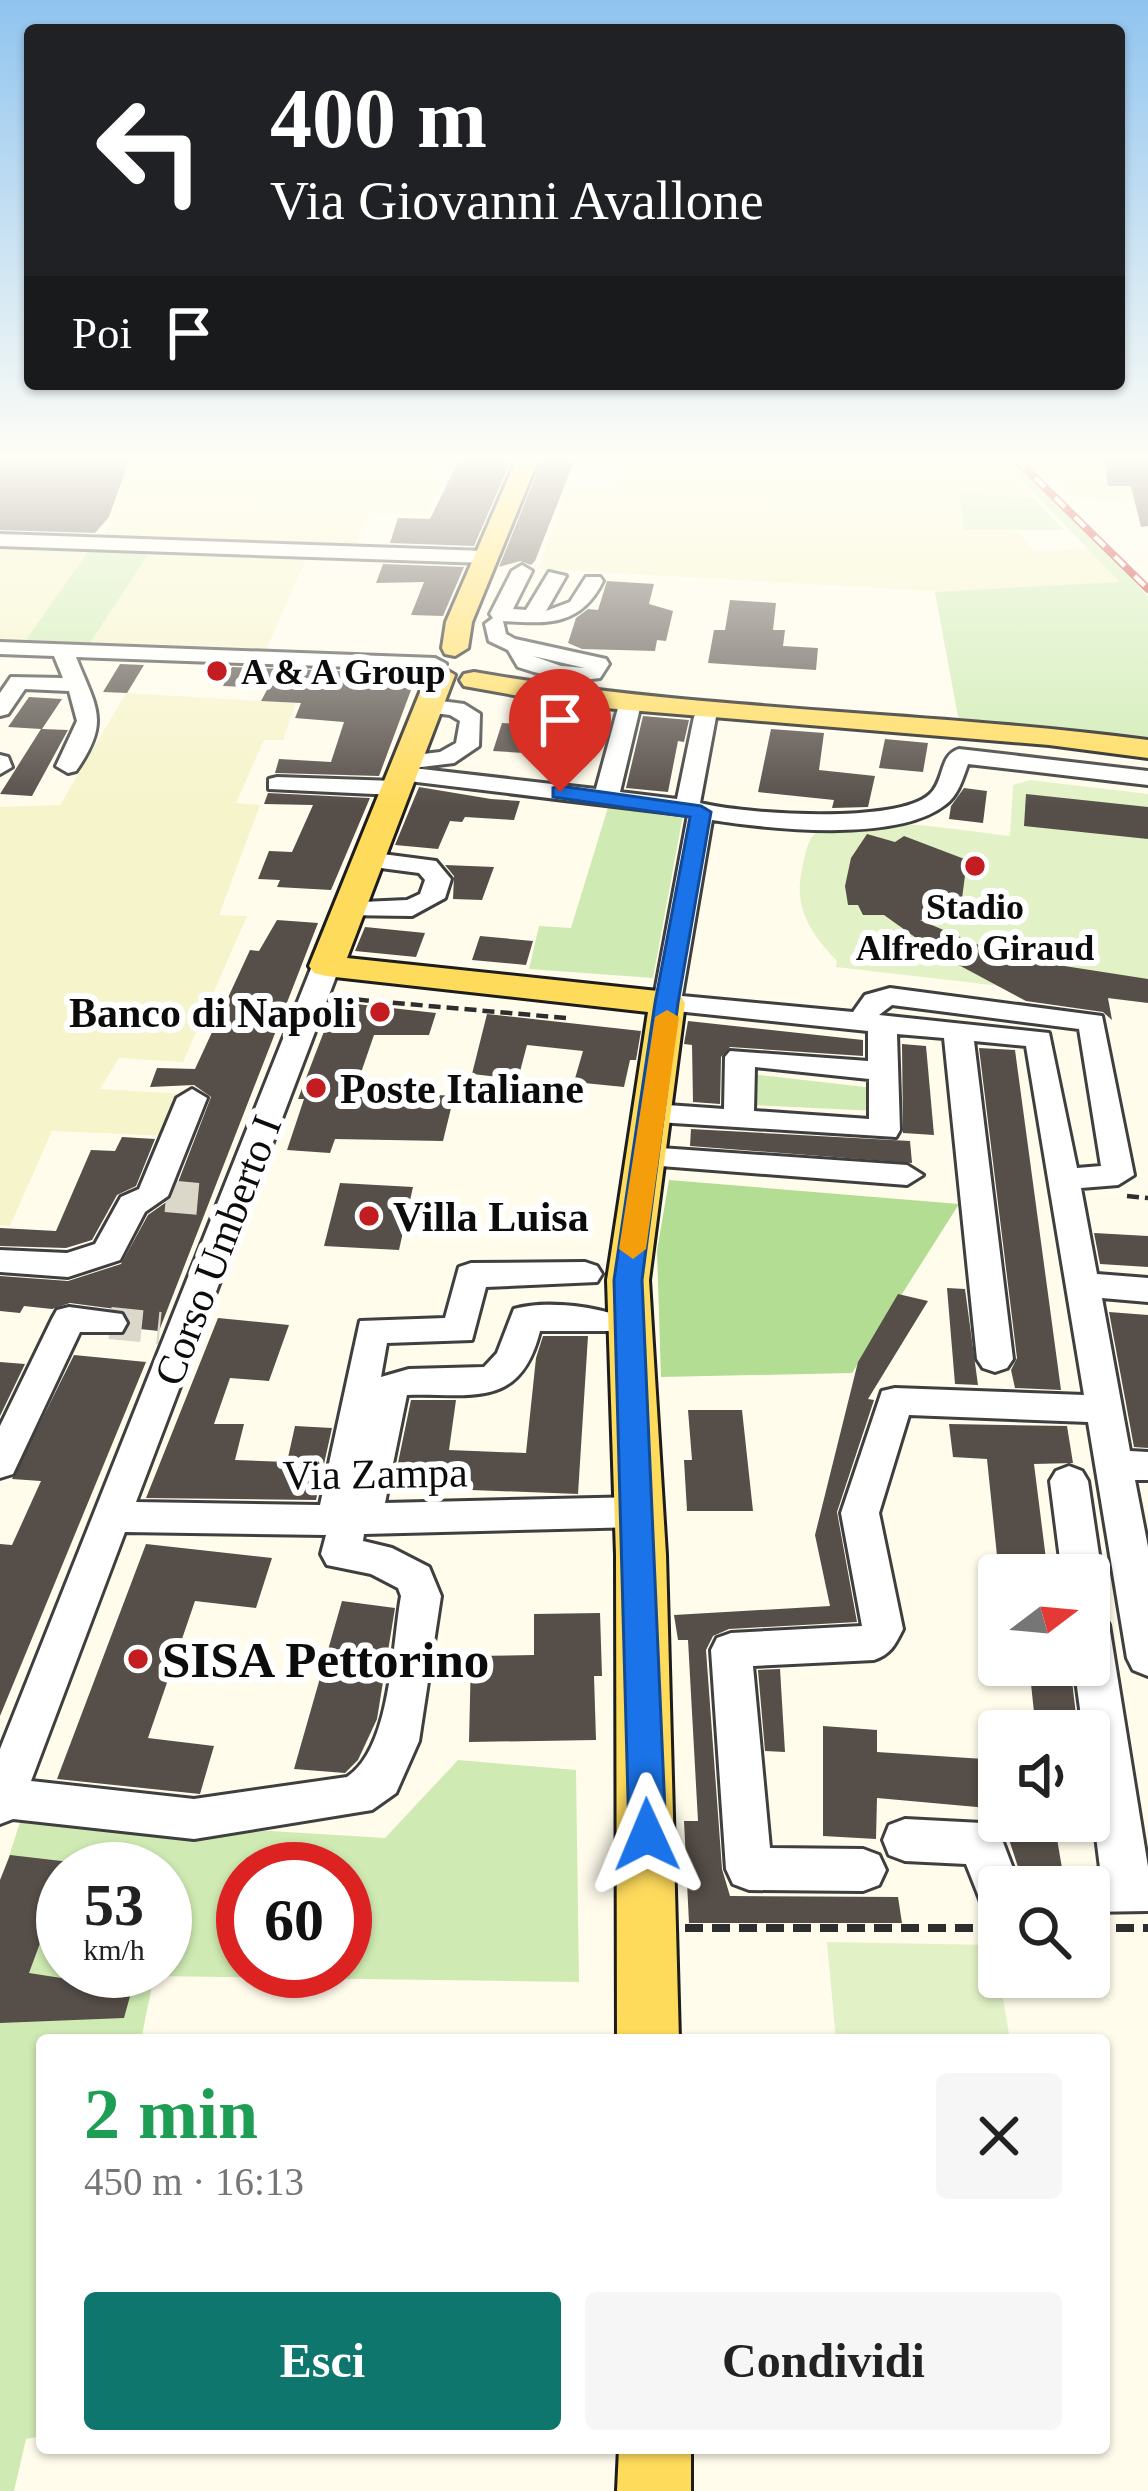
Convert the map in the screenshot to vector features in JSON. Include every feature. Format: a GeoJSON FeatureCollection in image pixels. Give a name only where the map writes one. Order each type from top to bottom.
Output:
{"type":"FeatureCollection","features":[{"type":"Feature","properties":{"kind":"main road","name":"Corso Umberto I"},"geometry":{"type":"LineString","coordinates":[[327,982],[400,775],[453,664],[480,574]]}},
{"type":"Feature","properties":{"kind":"main road"},"geometry":{"type":"LineString","coordinates":[[453,664],[569,697],[628,707],[1048,736],[1148,749]]}},
{"type":"Feature","properties":{"kind":"main road"},"geometry":{"type":"LineString","coordinates":[[327,982],[667,1003],[628,1280],[639,1512],[650,1928],[648,2034]]}},
{"type":"Feature","properties":{"kind":"street"},"geometry":{"type":"LineString","coordinates":[[516,646],[496,637],[499,618],[521,574]]}},
{"type":"Feature","properties":{"kind":"street"},"geometry":{"type":"LineString","coordinates":[[533,616],[556,576]]}},
{"type":"Feature","properties":{"kind":"street"},"geometry":{"type":"LineString","coordinates":[[0,648],[453,664],[499,618],[571,613],[584,603],[593,581]]}},
{"type":"Feature","properties":{"kind":"street"},"geometry":{"type":"LineString","coordinates":[[62,650],[92,725],[89,739],[68,766]]}},
{"type":"Feature","properties":{"kind":"street"},"geometry":{"type":"LineString","coordinates":[[400,775],[467,746],[472,719],[456,709],[453,664]]}},
{"type":"Feature","properties":{"kind":"street"},"geometry":{"type":"LineString","coordinates":[[0,710],[19,682],[75,685]]}},
{"type":"Feature","properties":{"kind":"street"},"geometry":{"type":"LineString","coordinates":[[605,798],[628,707]]}},
{"type":"Feature","properties":{"kind":"street"},"geometry":{"type":"LineString","coordinates":[[704,717],[667,1003],[1039,1039],[1106,1409],[1132,1465],[1148,1658]]}},
{"type":"Feature","properties":{"kind":"street"},"geometry":{"type":"LineString","coordinates":[[278,784],[400,775],[831,823],[916,811],[939,799],[959,756],[1148,778]]}},
{"type":"Feature","properties":{"kind":"street"},"geometry":{"type":"LineString","coordinates":[[349,909],[412,908],[432,898],[439,879],[428,866],[367,860]]}},
{"type":"Feature","properties":{"kind":"street","name":"Corso Umberto I"},"geometry":{"type":"LineString","coordinates":[[1,1801],[112,1517],[173,1329],[224,1201],[327,982]]}},
{"type":"Feature","properties":{"kind":"street"},"geometry":{"type":"LineString","coordinates":[[650,1136],[739,1120],[885,1130],[883,1071],[872,1022],[875,1001],[890,996],[1092,1022],[1118,1175],[1066,1179]]}},
{"type":"Feature","properties":{"kind":"street"},"geometry":{"type":"LineString","coordinates":[[958,1031],[995,1359]]}},
{"type":"Feature","properties":{"kind":"street"},"geometry":{"type":"LineString","coordinates":[[739,1120],[740,1057],[883,1071]]}},
{"type":"Feature","properties":{"kind":"street"},"geometry":{"type":"LineString","coordinates":[[0,1261],[68,1264],[108,1252],[132,1204],[159,1196],[192,1097]]}},
{"type":"Feature","properties":{"kind":"street"},"geometry":{"type":"LineString","coordinates":[[650,1136],[907,1174]]}},
{"type":"Feature","properties":{"kind":"street"},"geometry":{"type":"LineString","coordinates":[[349,1520],[372,1330],[460,1331],[471,1275],[585,1274]]}},
{"type":"Feature","properties":{"kind":"street"},"geometry":{"type":"LineString","coordinates":[[1086,1285],[1148,1289]]}},
{"type":"Feature","properties":{"kind":"street"},"geometry":{"type":"LineString","coordinates":[[1,1801],[194,1820],[356,1796],[381,1779],[398,1741],[422,1596],[415,1578],[378,1558],[341,1554],[391,1388],[402,1381],[470,1385],[506,1373],[517,1359],[526,1318],[598,1322]]}},
{"type":"Feature","properties":{"kind":"street"},"geometry":{"type":"LineString","coordinates":[[0,1464],[69,1319],[110,1324]]}},
{"type":"Feature","properties":{"kind":"street"},"geometry":{"type":"LineString","coordinates":[[863,1870],[749,1869],[731,1650],[874,1642],[883,1629],[860,1513],[895,1401],[1106,1409]]}},
{"type":"Feature","properties":{"kind":"street"},"geometry":{"type":"LineString","coordinates":[[1069,1481],[1079,1554]]}},
{"type":"Feature","properties":{"kind":"street","name":"Via Zampa"},"geometry":{"type":"LineString","coordinates":[[112,1517],[349,1520],[639,1512]]}},
{"type":"Feature","properties":{"kind":"street"},"geometry":{"type":"LineString","coordinates":[[1098,1686],[1128,1899]]}},
{"type":"Feature","properties":{"kind":"street"},"geometry":{"type":"LineString","coordinates":[[905,1840],[982,1844],[990,1866]]}},
{"type":"Feature","properties":{"kind":"path"},"geometry":{"type":"LineString","coordinates":[[327,982],[581,1019]]}},
{"type":"Feature","properties":{"kind":"path"},"geometry":{"type":"LineString","coordinates":[[650,1928],[978,1928]]}},
{"type":"Feature","properties":{"kind":"shaded area"},"geometry":{"type":"Polygon","coordinates":[[[0,574],[72,574],[23,644],[0,643],[0,574]]]}},
{"type":"Feature","properties":{"kind":"shaded area"},"geometry":{"type":"Polygon","coordinates":[[[135,574],[300,574],[265,652],[88,646],[135,574]]]}},
{"type":"Feature","properties":{"kind":"shaded area"},"geometry":{"type":"Polygon","coordinates":[[[632,574],[1114,574],[1121,582],[969,593],[632,574]]]}},
{"type":"Feature","properties":{"kind":"shaded area"},"geometry":{"type":"Polygon","coordinates":[[[126,693],[296,703],[283,740],[264,740],[236,803],[260,805],[219,915],[247,916],[183,1062],[119,1058],[100,1089],[185,1094],[167,1136],[52,1131],[10,1226],[0,1225],[0,807],[60,805],[126,693]]]}},
{"type":"Feature","properties":{"kind":"green space"},"geometry":{"type":"Polygon","coordinates":[[[72,574],[135,574],[88,646],[23,644],[72,574]]]}},
{"type":"Feature","properties":{"kind":"green space"},"geometry":{"type":"Polygon","coordinates":[[[1112,574],[1128,574],[1148,596],[1148,737],[959,722],[935,592],[1120,582],[1112,574]]]}},
{"type":"Feature","properties":{"kind":"green space","name":"Stadio Alfredo Giraud"},"geometry":{"type":"Polygon","coordinates":[[[1030,780],[1148,794],[1148,1003],[836,967],[837,961],[806,919],[800,896],[806,852],[816,832],[838,825],[886,823],[1010,836],[1013,785],[1030,780]]]}},
{"type":"Feature","properties":{"kind":"green space"},"geometry":{"type":"Polygon","coordinates":[[[610,801],[679,810],[683,815],[653,978],[529,969],[539,926],[571,928],[610,801]]]}},
{"type":"Feature","properties":{"kind":"green space"},"geometry":{"type":"Polygon","coordinates":[[[751,1074],[874,1088],[876,1111],[751,1105],[751,1074]]]}},
{"type":"Feature","properties":{"kind":"green space"},"geometry":{"type":"Polygon","coordinates":[[[669,1180],[959,1204],[852,1373],[661,1377],[657,1251],[669,1180]]]}},
{"type":"Feature","properties":{"kind":"green space"},"geometry":{"type":"Polygon","coordinates":[[[458,1760],[576,1770],[579,1982],[372,1979],[372,1842],[216,1842],[216,1977],[192,1977],[192,1842],[36,1842],[36,1998],[150,1998],[142,2034],[36,2034],[36,2437],[26,2439],[14,2491],[0,2491],[0,1884],[22,1816],[385,1838],[458,1760]]]}},
{"type":"Feature","properties":{"kind":"green space"},"geometry":{"type":"Polygon","coordinates":[[[827,1942],[978,1945],[978,1998],[1003,1998],[1009,2034],[835,2034],[827,1942]]]}},
{"type":"Feature","properties":{"kind":"building"},"geometry":{"type":"Polygon","coordinates":[[[379,574],[461,574],[443,616],[411,615],[424,582],[376,583],[379,574]]]}},
{"type":"Feature","properties":{"kind":"building"},"geometry":{"type":"Polygon","coordinates":[[[607,581],[654,584],[649,604],[673,611],[666,641],[657,640],[655,651],[582,649],[568,643],[576,618],[588,609],[598,610],[607,581]]]}},
{"type":"Feature","properties":{"kind":"building"},"geometry":{"type":"Polygon","coordinates":[[[730,600],[776,603],[773,630],[785,630],[783,646],[818,648],[816,670],[708,663],[714,630],[725,630],[730,600]]]}},
{"type":"Feature","properties":{"kind":"building"},"geometry":{"type":"Polygon","coordinates":[[[120,664],[144,665],[127,693],[103,692],[120,664]]]}},
{"type":"Feature","properties":{"kind":"building"},"geometry":{"type":"Polygon","coordinates":[[[232,667],[417,674],[379,776],[275,773],[279,759],[331,762],[344,722],[295,718],[301,703],[261,701],[268,688],[223,686],[232,667]]]}},
{"type":"Feature","properties":{"kind":"building"},"geometry":{"type":"Polygon","coordinates":[[[29,697],[62,699],[42,729],[68,730],[32,796],[0,794],[41,729],[8,727],[29,697]]]}},
{"type":"Feature","properties":{"kind":"building"},"geometry":{"type":"Polygon","coordinates":[[[643,716],[689,720],[684,742],[678,741],[668,792],[626,788],[643,716]]]}},
{"type":"Feature","properties":{"kind":"building"},"geometry":{"type":"Polygon","coordinates":[[[502,723],[562,726],[555,755],[493,751],[502,723]]]}},
{"type":"Feature","properties":{"kind":"building"},"geometry":{"type":"Polygon","coordinates":[[[771,729],[824,733],[819,770],[875,776],[868,807],[832,808],[834,800],[758,792],[771,729]]]}},
{"type":"Feature","properties":{"kind":"building"},"geometry":{"type":"Polygon","coordinates":[[[885,739],[928,743],[923,772],[879,768],[885,739]]]}},
{"type":"Feature","properties":{"kind":"building"},"geometry":{"type":"Polygon","coordinates":[[[419,787],[520,801],[514,820],[465,817],[462,822],[450,821],[438,849],[395,845],[419,787]]]}},
{"type":"Feature","properties":{"kind":"building"},"geometry":{"type":"Polygon","coordinates":[[[964,788],[987,791],[983,823],[949,819],[951,806],[964,788]]]}},
{"type":"Feature","properties":{"kind":"building"},"geometry":{"type":"Polygon","coordinates":[[[268,793],[370,798],[331,890],[277,887],[280,880],[258,879],[269,851],[292,852],[313,805],[264,804],[268,793]]]}},
{"type":"Feature","properties":{"kind":"building"},"geometry":{"type":"Polygon","coordinates":[[[1026,794],[1148,807],[1148,839],[1024,826],[1026,794]]]}},
{"type":"Feature","properties":{"kind":"building"},"geometry":{"type":"Polygon","coordinates":[[[867,834],[895,842],[904,836],[967,860],[960,914],[920,920],[1007,957],[1148,979],[1148,1003],[1108,998],[1112,1020],[1103,1012],[1026,1001],[940,955],[884,915],[863,915],[858,905],[848,905],[845,886],[851,858],[867,834]]]}},
{"type":"Feature","properties":{"kind":"building"},"geometry":{"type":"Polygon","coordinates":[[[445,865],[494,867],[482,900],[453,899],[454,876],[445,865]]]}},
{"type":"Feature","properties":{"kind":"building"},"geometry":{"type":"Polygon","coordinates":[[[277,920],[318,923],[159,1331],[130,1328],[123,1310],[70,1303],[52,1309],[24,1306],[20,1313],[0,1311],[0,1276],[68,1281],[121,1264],[148,1215],[172,1198],[211,1097],[194,1085],[150,1087],[157,1068],[195,1069],[250,950],[259,951],[277,920]]]}},
{"type":"Feature","properties":{"kind":"building"},"geometry":{"type":"Polygon","coordinates":[[[365,927],[425,933],[416,957],[355,951],[365,927]]]}},
{"type":"Feature","properties":{"kind":"building"},"geometry":{"type":"Polygon","coordinates":[[[480,936],[533,941],[526,965],[472,960],[480,936]]]}},
{"type":"Feature","properties":{"kind":"building"},"geometry":{"type":"Polygon","coordinates":[[[347,1003],[436,1013],[429,1035],[374,1035],[355,1090],[454,1096],[443,1141],[335,1139],[330,1153],[287,1150],[304,1099],[298,1099],[333,1008],[345,1009],[347,1003]]]}},
{"type":"Feature","properties":{"kind":"building"},"geometry":{"type":"Polygon","coordinates":[[[487,1014],[641,1031],[636,1060],[630,1060],[624,1087],[574,1082],[583,1051],[527,1045],[518,1079],[472,1074],[487,1014]]]}},
{"type":"Feature","properties":{"kind":"building"},"geometry":{"type":"Polygon","coordinates":[[[688,1021],[863,1040],[863,1056],[730,1047],[721,1057],[720,1104],[693,1102],[692,1045],[684,1044],[688,1021]]]}},
{"type":"Feature","properties":{"kind":"building"},"geometry":{"type":"Polygon","coordinates":[[[902,1044],[926,1046],[934,1135],[903,1133],[902,1044]]]}},
{"type":"Feature","properties":{"kind":"building"},"geometry":{"type":"Polygon","coordinates":[[[979,1048],[1015,1050],[1061,1390],[1015,1388],[1011,1370],[1017,1358],[979,1048]]]}},
{"type":"Feature","properties":{"kind":"building"},"geometry":{"type":"Polygon","coordinates":[[[691,1129],[910,1141],[912,1163],[690,1146],[691,1129]]]}},
{"type":"Feature","properties":{"kind":"building"},"geometry":{"type":"Polygon","coordinates":[[[122,1137],[155,1139],[136,1186],[117,1195],[92,1240],[66,1248],[0,1246],[0,1228],[56,1231],[91,1150],[115,1151],[122,1137]]]}},
{"type":"Feature","properties":{"kind":"building","name":"Villa Luisa"},"geometry":{"type":"Polygon","coordinates":[[[340,1183],[413,1187],[399,1250],[324,1246],[340,1183]]]}},
{"type":"Feature","properties":{"kind":"building"},"geometry":{"type":"Polygon","coordinates":[[[1094,1233],[1148,1236],[1148,1267],[1100,1264],[1094,1233]]]}},
{"type":"Feature","properties":{"kind":"building"},"geometry":{"type":"Polygon","coordinates":[[[947,1288],[965,1289],[978,1385],[955,1384],[947,1288]]]}},
{"type":"Feature","properties":{"kind":"building"},"geometry":{"type":"Polygon","coordinates":[[[898,1294],[928,1301],[868,1399],[874,1400],[837,1512],[857,1622],[729,1629],[713,1636],[706,1650],[722,1869],[730,1896],[898,1897],[902,1923],[689,1923],[684,1821],[698,1821],[688,1640],[678,1640],[674,1615],[830,1606],[815,1535],[858,1362],[898,1294]]]}},
{"type":"Feature","properties":{"kind":"building"},"geometry":{"type":"Polygon","coordinates":[[[1109,1312],[1148,1315],[1148,1448],[1134,1447],[1109,1312]]]}},
{"type":"Feature","properties":{"kind":"building"},"geometry":{"type":"Polygon","coordinates":[[[218,1318],[289,1325],[269,1381],[230,1378],[214,1424],[244,1424],[235,1460],[287,1462],[295,1426],[332,1428],[316,1500],[146,1498],[218,1318]]]}},
{"type":"Feature","properties":{"kind":"building"},"geometry":{"type":"Polygon","coordinates":[[[543,1336],[588,1336],[578,1494],[393,1487],[411,1400],[456,1400],[449,1450],[526,1453],[536,1358],[543,1336]]]}},
{"type":"Feature","properties":{"kind":"building"},"geometry":{"type":"Polygon","coordinates":[[[74,1355],[146,1362],[0,1716],[0,1544],[12,1545],[41,1481],[12,1479],[74,1355]]]}},
{"type":"Feature","properties":{"kind":"building"},"geometry":{"type":"Polygon","coordinates":[[[0,1362],[25,1364],[0,1416],[0,1362]]]}},
{"type":"Feature","properties":{"kind":"building"},"geometry":{"type":"Polygon","coordinates":[[[688,1410],[742,1410],[753,1511],[687,1511],[684,1460],[692,1460],[688,1410]]]}},
{"type":"Feature","properties":{"kind":"building"},"geometry":{"type":"Polygon","coordinates":[[[949,1424],[1067,1426],[1073,1463],[1034,1464],[1045,1554],[997,1554],[987,1459],[953,1457],[949,1424]]]}},
{"type":"Feature","properties":{"kind":"building"},"geometry":{"type":"Polygon","coordinates":[[[146,1544],[272,1558],[256,1608],[195,1601],[148,1738],[214,1746],[200,1794],[57,1779],[146,1544]]]}},
{"type":"Feature","properties":{"kind":"building"},"geometry":{"type":"Polygon","coordinates":[[[342,1601],[395,1608],[377,1719],[358,1760],[345,1773],[294,1769],[342,1601]]]}},
{"type":"Feature","properties":{"kind":"building"},"geometry":{"type":"Polygon","coordinates":[[[600,1613],[602,1676],[594,1676],[596,1740],[469,1742],[471,1656],[534,1655],[534,1614],[600,1613]]]}},
{"type":"Feature","properties":{"kind":"building"},"geometry":{"type":"Polygon","coordinates":[[[780,1669],[785,1752],[765,1751],[758,1670],[780,1669]]]}},
{"type":"Feature","properties":{"kind":"building"},"geometry":{"type":"Polygon","coordinates":[[[1031,1686],[1073,1686],[1075,1710],[1034,1710],[1031,1686]]]}},
{"type":"Feature","properties":{"kind":"building"},"geometry":{"type":"Polygon","coordinates":[[[823,1726],[877,1730],[877,1752],[978,1759],[978,1807],[877,1798],[876,1839],[823,1836],[823,1726]]]}},
{"type":"Feature","properties":{"kind":"building"},"geometry":{"type":"Polygon","coordinates":[[[1010,1842],[1058,1842],[1062,1866],[1018,1866],[1010,1842]]]}},
{"type":"Feature","properties":{"kind":"building"},"geometry":{"type":"Polygon","coordinates":[[[10,1855],[36,1858],[36,1954],[29,1973],[36,1974],[36,1998],[130,1998],[124,2018],[0,2023],[0,1880],[10,1855]]]}},
{"type":"Feature","properties":{"kind":"tunnel"},"geometry":{"type":"LineString","coordinates":[[166,1196],[211,1200]]}},
{"type":"Feature","properties":{"kind":"tunnel"},"geometry":{"type":"LineString","coordinates":[[110,1323],[160,1328]]}},
{"type":"Feature","properties":{"kind":"railway"},"geometry":{"type":"LineString","coordinates":[[1133,574],[1148,589]]}},
{"type":"Feature","properties":{"kind":"slow traffic"},"geometry":{"type":"LineString","coordinates":[[633,1249],[667,1017]]}},
{"type":"Feature","properties":{"kind":"place","name":"A & A Group"},"geometry":{"type":"Point","coordinates":[217,671]}},
{"type":"Feature","properties":{"kind":"place","name":"Stadio Alfredo Giraud"},"geometry":{"type":"Point","coordinates":[975,866]}},
{"type":"Feature","properties":{"kind":"place","name":"Banco di Napoli"},"geometry":{"type":"Point","coordinates":[380,1012]}},
{"type":"Feature","properties":{"kind":"place","name":"Poste Italiane"},"geometry":{"type":"Point","coordinates":[316,1088]}},
{"type":"Feature","properties":{"kind":"place","name":"Villa Luisa"},"geometry":{"type":"Point","coordinates":[369,1216]}},
{"type":"Feature","properties":{"kind":"place","name":"SISA Pettorino"},"geometry":{"type":"Point","coordinates":[138,1659]}},
{"type":"Feature","properties":{"kind":"route"},"geometry":{"type":"LineString","coordinates":[[560,792],[701,812],[667,1003],[628,1280],[647,1835]]}}]}
